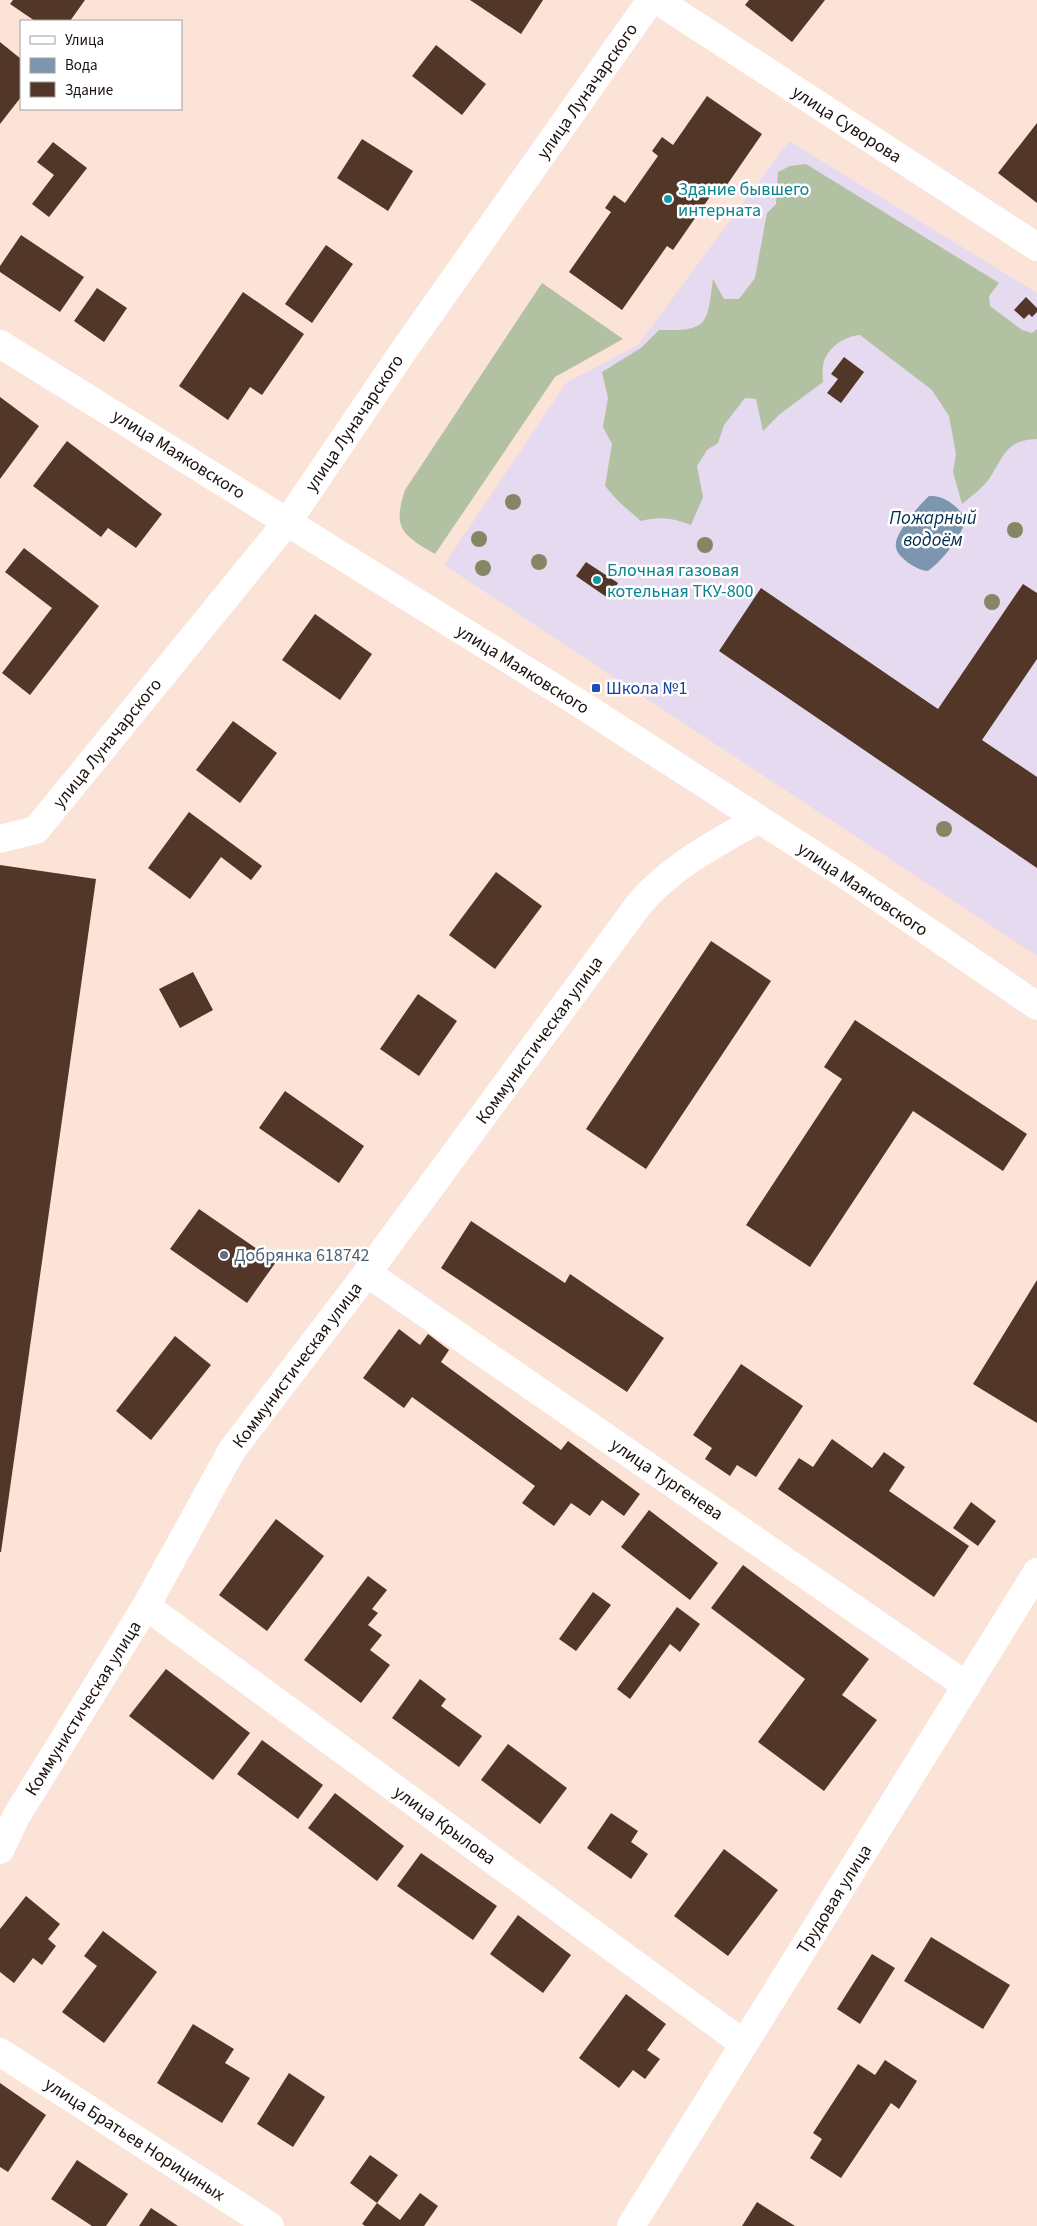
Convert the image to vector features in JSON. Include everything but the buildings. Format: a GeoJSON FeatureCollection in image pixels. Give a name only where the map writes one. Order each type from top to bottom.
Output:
{"type":"FeatureCollection","features":[{"type":"Feature","properties":{"kind":"street","name":"улица Луначарского"},"geometry":{"type":"LineString","coordinates":[[0,839],[36,830],[288,521],[402,353],[652,0]]}},
{"type":"Feature","properties":{"kind":"street","name":"улица Суворова"},"geometry":{"type":"LineString","coordinates":[[658,0],[1037,247]]}},
{"type":"Feature","properties":{"kind":"street","name":"улица Маяковского"},"geometry":{"type":"LineString","coordinates":[[0,344],[288,521],[573,700],[757,820],[847,876],[1037,1006]]}},
{"type":"Feature","properties":{"kind":"street","name":"Коммунистическая улица"},"geometry":{"type":"LineString","coordinates":[[0,1850],[17,1816],[146,1606],[232,1450],[367,1273],[640,903],[658,883],[686,860],[757,820]]}},
{"type":"Feature","properties":{"kind":"street","name":"улица Тургенева"},"geometry":{"type":"LineString","coordinates":[[367,1273],[967,1686]]}},
{"type":"Feature","properties":{"kind":"street","name":"Трудовая улица"},"geometry":{"type":"LineString","coordinates":[[631,2226],[1037,1572]]}},
{"type":"Feature","properties":{"kind":"street","name":"улица Крылова"},"geometry":{"type":"LineString","coordinates":[[146,1606],[744,2044]]}},
{"type":"Feature","properties":{"kind":"street","name":"улица Братьев Норициных"},"geometry":{"type":"LineString","coordinates":[[0,2052],[270,2226]]}},
{"type":"Feature","properties":{"kind":"shaded area"},"geometry":{"type":"Polygon","coordinates":[[[789,141],[1037,293],[1037,956],[444,565],[566,383],[638,345],[789,141]]]}},
{"type":"Feature","properties":{"kind":"green space"},"geometry":{"type":"Polygon","coordinates":[[[806,164],[999,283],[989,296],[990,306],[1022,330],[1032,333],[1037,329],[1037,439],[1013,445],[985,484],[962,504],[953,472],[956,454],[949,416],[932,390],[860,335],[854,336],[836,344],[827,354],[823,366],[823,382],[780,414],[763,431],[756,399],[745,398],[724,425],[718,443],[707,450],[697,466],[703,497],[691,525],[666,518],[641,521],[619,502],[605,486],[612,444],[603,427],[608,398],[602,372],[641,348],[659,330],[687,329],[696,327],[702,322],[709,307],[713,279],[724,299],[739,299],[755,278],[767,213],[776,204],[778,172],[790,166],[806,164]]]}},
{"type":"Feature","properties":{"kind":"green space"},"geometry":{"type":"Polygon","coordinates":[[[542,283],[623,339],[555,377],[435,554],[408,536],[403,530],[400,514],[405,490],[542,283]]]}},
{"type":"Feature","properties":{"kind":"water","name":"Пожарный водоём"},"geometry":{"type":"Polygon","coordinates":[[[929,496],[940,497],[950,502],[966,519],[951,548],[928,571],[907,562],[899,554],[896,542],[914,512],[929,496]]]}},
{"type":"Feature","properties":{"kind":"place","name":"Здание бывшего интерната"},"geometry":{"type":"Point","coordinates":[668,199]}},
{"type":"Feature","properties":{"kind":"place","name":"Блочная газовая котельная ТКУ-800"},"geometry":{"type":"Point","coordinates":[597,580]}},
{"type":"Feature","properties":{"kind":"place","name":"Школа №1"},"geometry":{"type":"Point","coordinates":[596,688]}},
{"type":"Feature","properties":{"kind":"place","name":"Добрянка 618742"},"geometry":{"type":"Point","coordinates":[224,1255]}}]}
